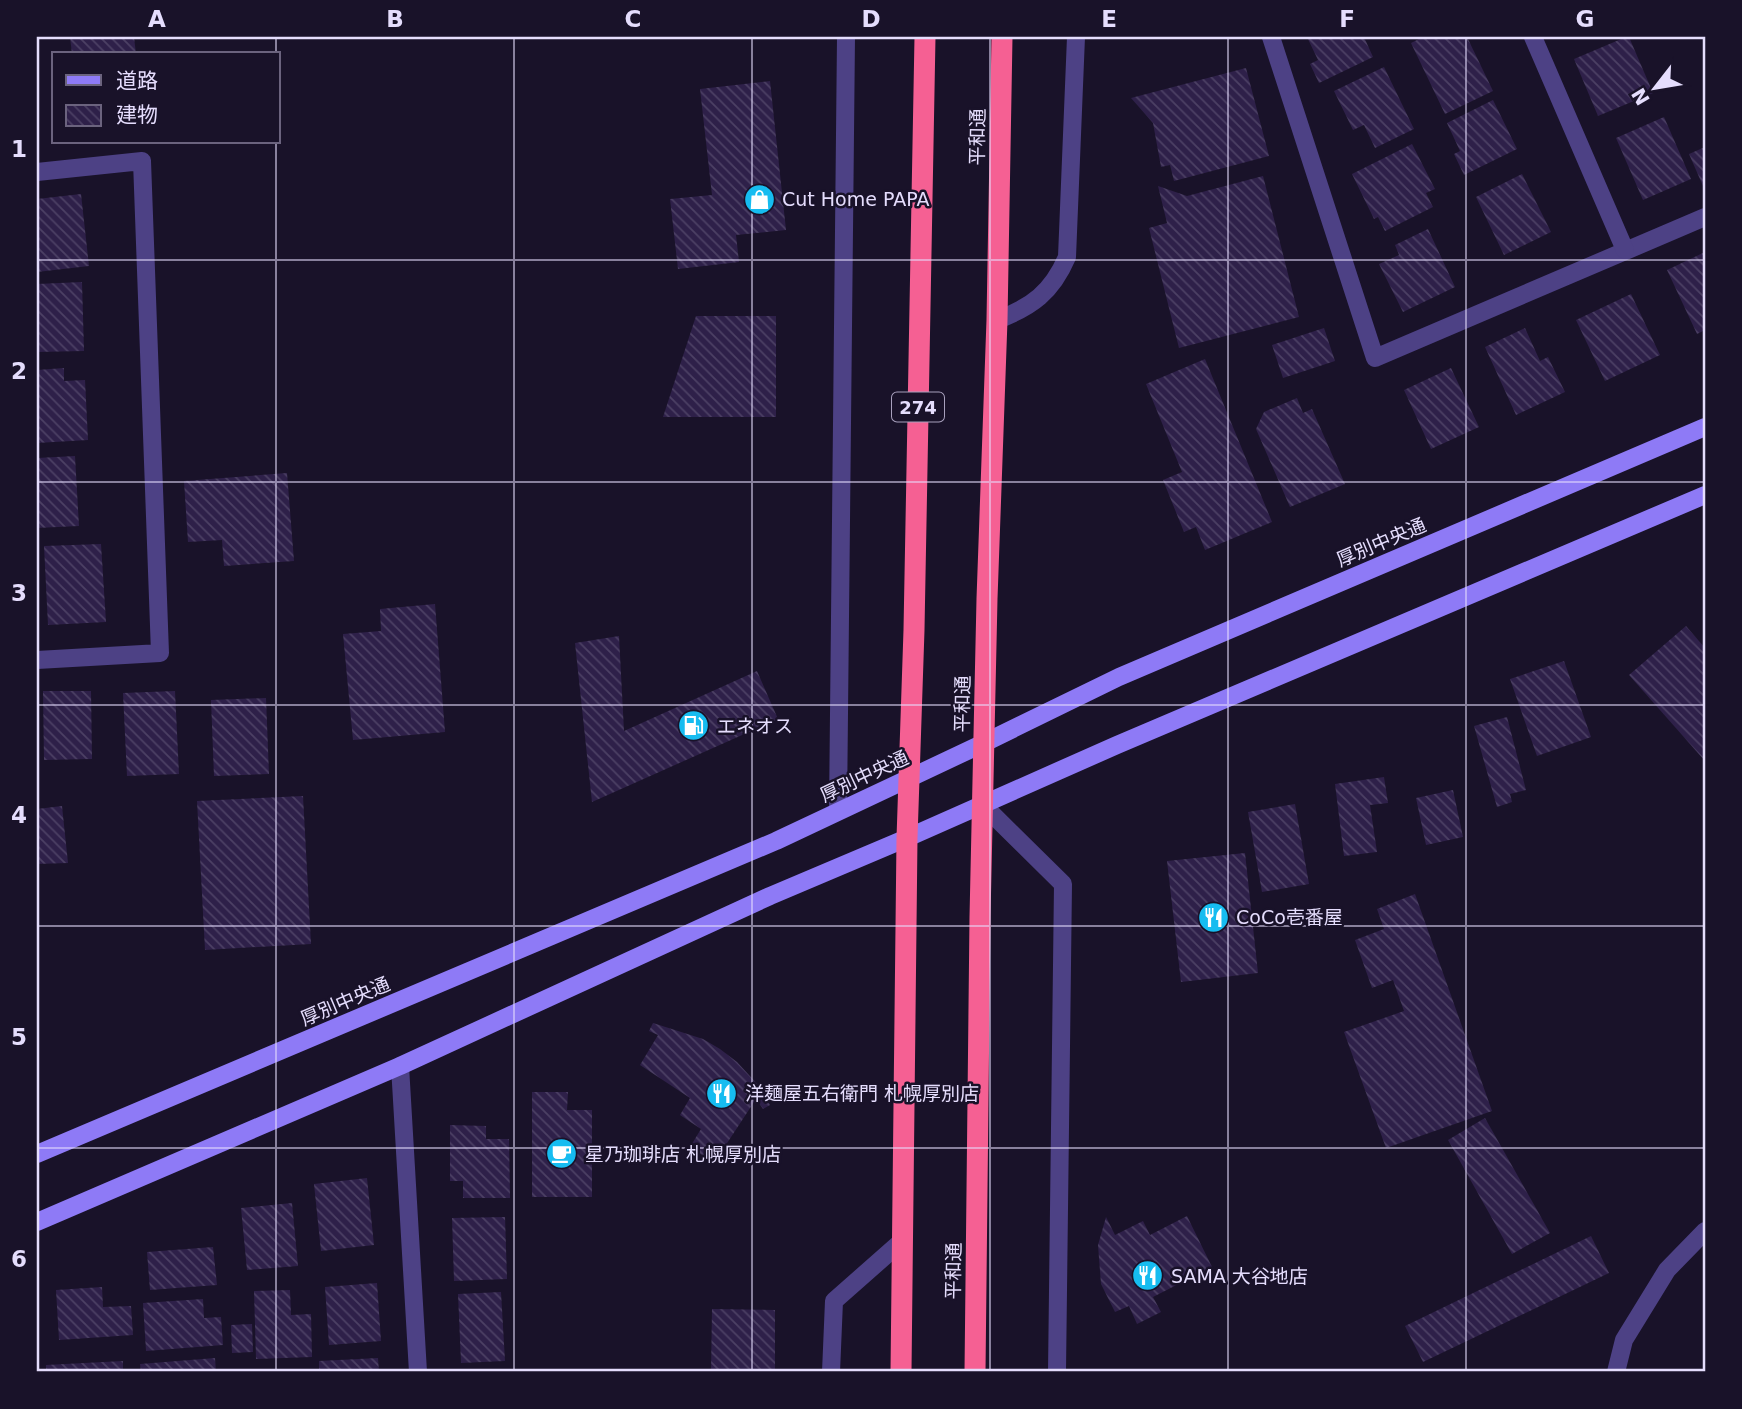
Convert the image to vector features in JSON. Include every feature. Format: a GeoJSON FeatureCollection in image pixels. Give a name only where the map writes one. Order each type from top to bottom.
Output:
{"type":"FeatureCollection","features":[{"type":"Feature","properties":{"kind":"highway","name":"274"},"geometry":{"type":"LineString","coordinates":[[901,1372],[907,838],[925,37]]}},
{"type":"Feature","properties":{"kind":"highway","name":"平和通"},"geometry":{"type":"LineString","coordinates":[[975,1372],[984,743],[997,320],[1002,37]]}},
{"type":"Feature","properties":{"kind":"main road","name":"厚別中央通"},"geometry":{"type":"LineString","coordinates":[[37,1154],[751,852],[1119,677],[1705,427]]}},
{"type":"Feature","properties":{"kind":"main road"},"geometry":{"type":"LineString","coordinates":[[37,1222],[401,1066],[770,897],[1126,741],[1705,495]]}},
{"type":"Feature","properties":{"kind":"street"},"geometry":{"type":"LineString","coordinates":[[838,811],[846,37]]}},
{"type":"Feature","properties":{"kind":"street"},"geometry":{"type":"LineString","coordinates":[[997,320],[1035,302],[1050,288],[1067,257],[1076,37]]}},
{"type":"Feature","properties":{"kind":"street"},"geometry":{"type":"LineString","coordinates":[[1271,37],[1375,358],[1705,217]]}},
{"type":"Feature","properties":{"kind":"street"},"geometry":{"type":"LineString","coordinates":[[1533,37],[1625,250]]}},
{"type":"Feature","properties":{"kind":"street"},"geometry":{"type":"LineString","coordinates":[[37,172],[142,161],[160,653],[37,660]]}},
{"type":"Feature","properties":{"kind":"street"},"geometry":{"type":"LineString","coordinates":[[983,805],[1063,884],[1057,1372]]}},
{"type":"Feature","properties":{"kind":"street"},"geometry":{"type":"LineString","coordinates":[[401,1066],[418,1372]]}},
{"type":"Feature","properties":{"kind":"street"},"geometry":{"type":"LineString","coordinates":[[1616,1372],[1623,1340],[1667,1270],[1705,1231]]}},
{"type":"Feature","properties":{"kind":"street"},"geometry":{"type":"LineString","coordinates":[[831,1372],[834,1301],[902,1241]]}},
{"type":"Feature","properties":{"kind":"building"},"geometry":{"type":"Polygon","coordinates":[[[70,37],[134,37],[136,52],[72,52],[70,37]]]}},
{"type":"Feature","properties":{"kind":"building"},"geometry":{"type":"Polygon","coordinates":[[[1307,37],[1364,37],[1373,57],[1319,83],[1310,64],[1318,60],[1307,37]]]}},
{"type":"Feature","properties":{"kind":"building"},"geometry":{"type":"Polygon","coordinates":[[[1423,37],[1467,37],[1493,91],[1445,114],[1411,43],[1423,37]]]}},
{"type":"Feature","properties":{"kind":"building"},"geometry":{"type":"Polygon","coordinates":[[[1629,37],[1653,93],[1598,116],[1574,59],[1629,37]]]}},
{"type":"Feature","properties":{"kind":"building"},"geometry":{"type":"Polygon","coordinates":[[[1384,67],[1414,129],[1375,148],[1364,125],[1353,130],[1334,91],[1384,67]]]}},
{"type":"Feature","properties":{"kind":"building"},"geometry":{"type":"Polygon","coordinates":[[[1246,68],[1269,156],[1174,181],[1170,165],[1161,167],[1153,123],[1131,98],[1246,68]]]}},
{"type":"Feature","properties":{"kind":"building"},"geometry":{"type":"Polygon","coordinates":[[[770,81],[786,230],[736,235],[739,262],[678,269],[670,199],[712,195],[700,89],[770,81]]]}},
{"type":"Feature","properties":{"kind":"building"},"geometry":{"type":"Polygon","coordinates":[[[1493,100],[1517,149],[1464,175],[1454,154],[1460,151],[1447,123],[1493,100]]]}},
{"type":"Feature","properties":{"kind":"building"},"geometry":{"type":"Polygon","coordinates":[[[1664,117],[1691,179],[1643,200],[1616,138],[1664,117]]]}},
{"type":"Feature","properties":{"kind":"building"},"geometry":{"type":"Polygon","coordinates":[[[1412,144],[1435,189],[1426,193],[1433,207],[1385,231],[1378,217],[1374,219],[1352,174],[1412,144]]]}},
{"type":"Feature","properties":{"kind":"building"},"geometry":{"type":"Polygon","coordinates":[[[1705,147],[1705,185],[1703,186],[1689,154],[1705,147]]]}},
{"type":"Feature","properties":{"kind":"building"},"geometry":{"type":"Polygon","coordinates":[[[1522,174],[1551,232],[1504,255],[1476,197],[1522,174]]]}},
{"type":"Feature","properties":{"kind":"building"},"geometry":{"type":"Polygon","coordinates":[[[1263,176],[1299,317],[1179,348],[1149,228],[1167,223],[1158,186],[1187,196],[1263,176]]]}},
{"type":"Feature","properties":{"kind":"building"},"geometry":{"type":"Polygon","coordinates":[[[81,194],[89,266],[37,272],[37,199],[81,194]]]}},
{"type":"Feature","properties":{"kind":"building"},"geometry":{"type":"Polygon","coordinates":[[[1428,229],[1455,287],[1403,312],[1379,264],[1399,255],[1395,245],[1428,229]]]}},
{"type":"Feature","properties":{"kind":"building"},"geometry":{"type":"Polygon","coordinates":[[[1705,252],[1705,330],[1697,334],[1667,270],[1705,252]]]}},
{"type":"Feature","properties":{"kind":"building"},"geometry":{"type":"Polygon","coordinates":[[[82,282],[84,351],[37,352],[37,284],[82,282]]]}},
{"type":"Feature","properties":{"kind":"building"},"geometry":{"type":"Polygon","coordinates":[[[1631,294],[1660,355],[1605,381],[1576,320],[1631,294]]]}},
{"type":"Feature","properties":{"kind":"building"},"geometry":{"type":"Polygon","coordinates":[[[696,316],[776,316],[776,417],[663,417],[696,316]]]}},
{"type":"Feature","properties":{"kind":"building"},"geometry":{"type":"Polygon","coordinates":[[[1324,328],[1335,361],[1283,378],[1272,345],[1324,328]]]}},
{"type":"Feature","properties":{"kind":"building"},"geometry":{"type":"Polygon","coordinates":[[[1525,328],[1540,361],[1548,357],[1565,392],[1516,415],[1485,347],[1525,328]]]}},
{"type":"Feature","properties":{"kind":"building"},"geometry":{"type":"Polygon","coordinates":[[[1205,359],[1272,522],[1205,550],[1196,527],[1184,532],[1163,480],[1182,472],[1146,384],[1205,359]]]}},
{"type":"Feature","properties":{"kind":"building"},"geometry":{"type":"Polygon","coordinates":[[[64,368],[64,381],[85,380],[88,440],[37,443],[37,370],[64,368]]]}},
{"type":"Feature","properties":{"kind":"building"},"geometry":{"type":"Polygon","coordinates":[[[1451,368],[1479,427],[1431,449],[1404,390],[1451,368]]]}},
{"type":"Feature","properties":{"kind":"building"},"geometry":{"type":"Polygon","coordinates":[[[1297,398],[1303,413],[1312,409],[1345,484],[1290,507],[1256,429],[1264,412],[1297,398]]]}},
{"type":"Feature","properties":{"kind":"building"},"geometry":{"type":"Polygon","coordinates":[[[75,456],[79,526],[37,528],[37,458],[75,456]]]}},
{"type":"Feature","properties":{"kind":"building"},"geometry":{"type":"Polygon","coordinates":[[[287,473],[294,561],[224,566],[222,540],[188,542],[184,481],[287,473]]]}},
{"type":"Feature","properties":{"kind":"building"},"geometry":{"type":"Polygon","coordinates":[[[101,544],[106,622],[48,625],[44,546],[101,544]]]}},
{"type":"Feature","properties":{"kind":"building"},"geometry":{"type":"Polygon","coordinates":[[[435,604],[445,732],[353,740],[343,634],[381,631],[380,609],[435,604]]]}},
{"type":"Feature","properties":{"kind":"building"},"geometry":{"type":"Polygon","coordinates":[[[1686,626],[1705,648],[1705,761],[1629,675],[1686,626]]]}},
{"type":"Feature","properties":{"kind":"building"},"geometry":{"type":"Polygon","coordinates":[[[619,636],[624,731],[757,671],[778,719],[592,802],[575,643],[619,636]]]}},
{"type":"Feature","properties":{"kind":"building"},"geometry":{"type":"Polygon","coordinates":[[[1564,661],[1591,737],[1537,756],[1510,679],[1564,661]]]}},
{"type":"Feature","properties":{"kind":"building"},"geometry":{"type":"Polygon","coordinates":[[[43,691],[91,691],[92,759],[44,760],[43,691]]]}},
{"type":"Feature","properties":{"kind":"building"},"geometry":{"type":"Polygon","coordinates":[[[175,691],[179,774],[127,776],[123,693],[175,691]]]}},
{"type":"Feature","properties":{"kind":"building"},"geometry":{"type":"Polygon","coordinates":[[[266,698],[269,774],[214,776],[211,700],[266,698]]]}},
{"type":"Feature","properties":{"kind":"building"},"geometry":{"type":"Polygon","coordinates":[[[1507,717],[1526,790],[1510,794],[1512,802],[1497,807],[1474,726],[1507,717]]]}},
{"type":"Feature","properties":{"kind":"building"},"geometry":{"type":"Polygon","coordinates":[[[1384,777],[1388,803],[1370,805],[1377,852],[1344,856],[1335,784],[1384,777]]]}},
{"type":"Feature","properties":{"kind":"building"},"geometry":{"type":"Polygon","coordinates":[[[1453,790],[1463,837],[1426,845],[1416,798],[1453,790]]]}},
{"type":"Feature","properties":{"kind":"building"},"geometry":{"type":"Polygon","coordinates":[[[303,796],[311,944],[205,950],[197,801],[303,796]]]}},
{"type":"Feature","properties":{"kind":"building"},"geometry":{"type":"Polygon","coordinates":[[[1295,804],[1309,884],[1262,892],[1248,812],[1295,804]]]}},
{"type":"Feature","properties":{"kind":"building"},"geometry":{"type":"Polygon","coordinates":[[[62,806],[68,863],[37,864],[37,809],[62,806]]]}},
{"type":"Feature","properties":{"kind":"building","name":"CoCo壱番屋"},"geometry":{"type":"Polygon","coordinates":[[[1245,853],[1258,973],[1181,982],[1167,861],[1245,853]]]}},
{"type":"Feature","properties":{"kind":"building"},"geometry":{"type":"Polygon","coordinates":[[[1415,894],[1492,1111],[1386,1148],[1344,1032],[1404,1011],[1393,980],[1372,988],[1355,940],[1384,929],[1377,909],[1415,894]]]}},
{"type":"Feature","properties":{"kind":"building","name":"洋麺屋五右衛門 札幌厚別店"},"geometry":{"type":"Polygon","coordinates":[[[653,1023],[703,1039],[720,1049],[737,1062],[760,1087],[770,1105],[763,1109],[756,1099],[714,1163],[690,1147],[701,1129],[680,1115],[690,1098],[640,1065],[658,1035],[649,1031],[653,1023]]]}},
{"type":"Feature","properties":{"kind":"building","name":"星乃珈琲店 札幌厚別店"},"geometry":{"type":"Polygon","coordinates":[[[532,1092],[568,1092],[567,1110],[592,1110],[592,1197],[532,1197],[532,1092]]]}},
{"type":"Feature","properties":{"kind":"building"},"geometry":{"type":"Polygon","coordinates":[[[1485,1118],[1550,1233],[1512,1254],[1448,1140],[1485,1118]]]}},
{"type":"Feature","properties":{"kind":"building"},"geometry":{"type":"Polygon","coordinates":[[[450,1125],[486,1126],[486,1139],[509,1139],[510,1198],[463,1198],[463,1181],[450,1181],[450,1125]]]}},
{"type":"Feature","properties":{"kind":"building"},"geometry":{"type":"Polygon","coordinates":[[[367,1178],[374,1245],[321,1251],[314,1184],[367,1178]]]}},
{"type":"Feature","properties":{"kind":"building"},"geometry":{"type":"Polygon","coordinates":[[[292,1203],[298,1266],[247,1270],[241,1208],[292,1203]]]}},
{"type":"Feature","properties":{"kind":"building","name":"SAMA 大谷地店"},"geometry":{"type":"Polygon","coordinates":[[[1187,1216],[1212,1267],[1153,1297],[1161,1312],[1137,1324],[1129,1306],[1115,1312],[1101,1284],[1098,1245],[1106,1217],[1115,1235],[1143,1221],[1150,1235],[1187,1216]]]}},
{"type":"Feature","properties":{"kind":"building"},"geometry":{"type":"Polygon","coordinates":[[[505,1217],[507,1279],[454,1281],[452,1218],[505,1217]]]}},
{"type":"Feature","properties":{"kind":"building"},"geometry":{"type":"Polygon","coordinates":[[[1591,1236],[1609,1273],[1423,1362],[1405,1326],[1591,1236]]]}},
{"type":"Feature","properties":{"kind":"building"},"geometry":{"type":"Polygon","coordinates":[[[213,1247],[217,1285],[150,1290],[147,1252],[213,1247]]]}},
{"type":"Feature","properties":{"kind":"building"},"geometry":{"type":"Polygon","coordinates":[[[377,1283],[381,1341],[329,1345],[325,1287],[377,1283]]]}},
{"type":"Feature","properties":{"kind":"building"},"geometry":{"type":"Polygon","coordinates":[[[102,1287],[103,1307],[131,1306],[133,1335],[59,1340],[56,1290],[102,1287]]]}},
{"type":"Feature","properties":{"kind":"building"},"geometry":{"type":"Polygon","coordinates":[[[290,1290],[291,1315],[311,1314],[312,1357],[256,1359],[254,1291],[290,1290]]]}},
{"type":"Feature","properties":{"kind":"building"},"geometry":{"type":"Polygon","coordinates":[[[501,1292],[505,1361],[461,1363],[458,1294],[501,1292]]]}},
{"type":"Feature","properties":{"kind":"building"},"geometry":{"type":"Polygon","coordinates":[[[203,1299],[204,1318],[221,1317],[223,1345],[146,1351],[143,1303],[203,1299]]]}},
{"type":"Feature","properties":{"kind":"building"},"geometry":{"type":"Polygon","coordinates":[[[712,1309],[775,1310],[775,1372],[711,1372],[712,1309]]]}},
{"type":"Feature","properties":{"kind":"building"},"geometry":{"type":"Polygon","coordinates":[[[252,1324],[253,1352],[232,1353],[231,1325],[252,1324]]]}},
{"type":"Feature","properties":{"kind":"building"},"geometry":{"type":"Polygon","coordinates":[[[215,1358],[216,1372],[141,1372],[140,1364],[215,1358]]]}},
{"type":"Feature","properties":{"kind":"building"},"geometry":{"type":"Polygon","coordinates":[[[378,1358],[379,1372],[319,1372],[319,1361],[378,1358]]]}},
{"type":"Feature","properties":{"kind":"building"},"geometry":{"type":"Polygon","coordinates":[[[123,1361],[123,1372],[46,1372],[46,1365],[123,1361]]]}},
{"type":"Feature","properties":{"kind":"place","name":"Cut Home PAPA"},"geometry":{"type":"Point","coordinates":[759,199]}},
{"type":"Feature","properties":{"kind":"place","name":"エネオス"},"geometry":{"type":"Point","coordinates":[694,726]}},
{"type":"Feature","properties":{"kind":"place","name":"CoCo壱番屋"},"geometry":{"type":"Point","coordinates":[1213,917]}},
{"type":"Feature","properties":{"kind":"place","name":"洋麺屋五右衛門 札幌厚別店"},"geometry":{"type":"Point","coordinates":[722,1093]}},
{"type":"Feature","properties":{"kind":"place","name":"星乃珈琲店 札幌厚別店"},"geometry":{"type":"Point","coordinates":[562,1154]}},
{"type":"Feature","properties":{"kind":"place","name":"SAMA 大谷地店"},"geometry":{"type":"Point","coordinates":[1148,1276]}}]}
